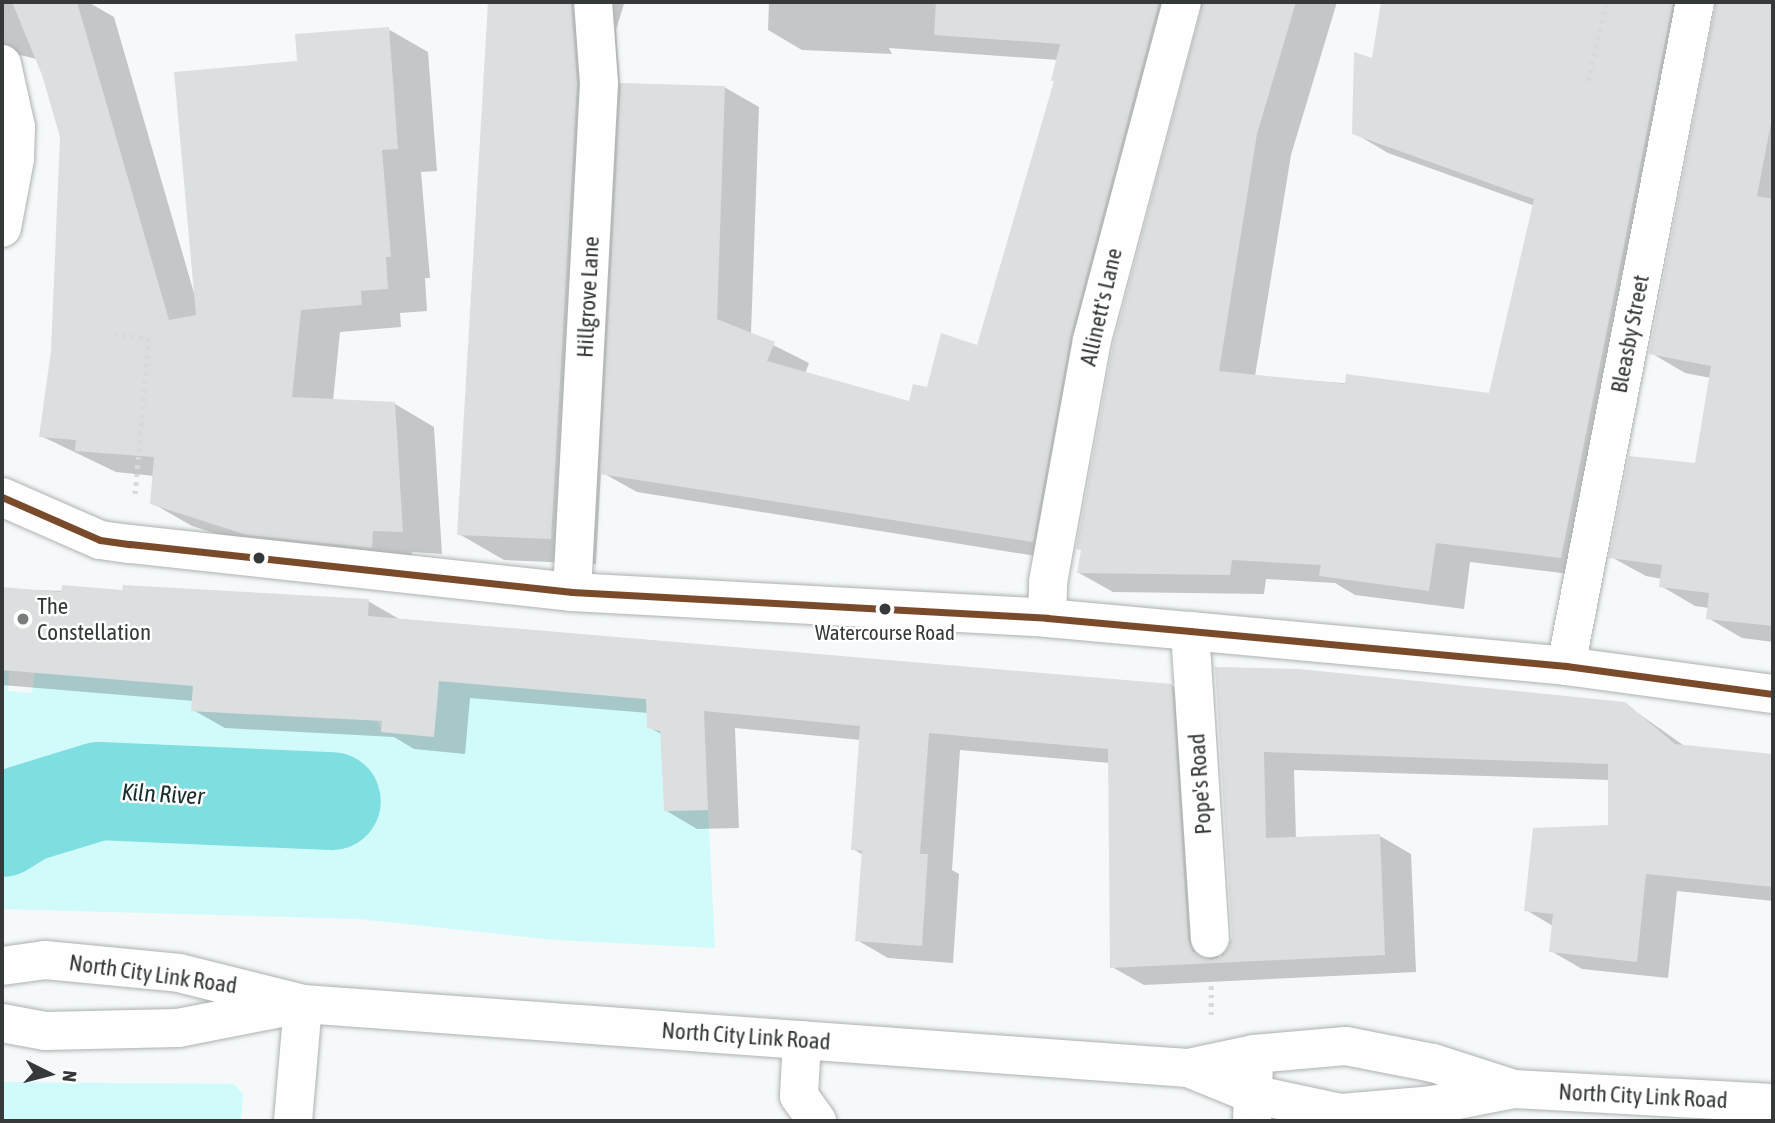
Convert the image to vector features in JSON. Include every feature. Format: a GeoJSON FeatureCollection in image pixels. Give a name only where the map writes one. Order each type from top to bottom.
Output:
{"type":"FeatureCollection","features":[{"type":"Feature","properties":{"kind":"main road","name":"Hillgrove Lane"},"geometry":{"type":"LineString","coordinates":[[572,592],[599,83],[593,2]]}},
{"type":"Feature","properties":{"kind":"main road","name":"Allinett's Lane"},"geometry":{"type":"LineString","coordinates":[[1047,618],[1048,582],[1092,340],[1182,2]]}},
{"type":"Feature","properties":{"kind":"main road","name":"Bleasby Street"},"geometry":{"type":"LineString","coordinates":[[1566,666],[1695,2]]}},
{"type":"Feature","properties":{"kind":"main road"},"geometry":{"type":"LineString","coordinates":[[2,64],[16,127],[15,159],[2,228]]}},
{"type":"Feature","properties":{"kind":"main road"},"geometry":{"type":"LineString","coordinates":[[2,497],[100,540],[131,544],[572,592],[1047,618],[1190,631],[1566,666],[1773,694]]}},
{"type":"Feature","properties":{"kind":"main road","name":"Pope's Road"},"geometry":{"type":"LineString","coordinates":[[1190,631],[1210,938]]}},
{"type":"Feature","properties":{"kind":"main road","name":"North City Link Road"},"geometry":{"type":"LineString","coordinates":[[2,966],[45,960],[179,973],[303,1004],[1188,1068],[1254,1054],[1346,1046],[1433,1063],[1514,1089]]}},
{"type":"Feature","properties":{"kind":"main road"},"geometry":{"type":"LineString","coordinates":[[293,1121],[303,1004]]}},
{"type":"Feature","properties":{"kind":"main road","name":"North City Link Road"},"geometry":{"type":"LineString","coordinates":[[2,1023],[45,1031],[178,1028],[303,1004]]}},
{"type":"Feature","properties":{"kind":"main road"},"geometry":{"type":"LineString","coordinates":[[802,1040],[799,1096],[817,1121]]}},
{"type":"Feature","properties":{"kind":"main road"},"geometry":{"type":"LineString","coordinates":[[1252,1108],[1254,1054]]}},
{"type":"Feature","properties":{"kind":"main road","name":"North City Link Road"},"geometry":{"type":"LineString","coordinates":[[1188,1068],[1252,1108],[1341,1113],[1432,1105],[1514,1089],[1773,1103]]}},
{"type":"Feature","properties":{"kind":"path"},"geometry":{"type":"LineString","coordinates":[[1588,81],[1606,2]]}},
{"type":"Feature","properties":{"kind":"path"},"geometry":{"type":"LineString","coordinates":[[114,334],[149,338],[131,544]]}},
{"type":"Feature","properties":{"kind":"shaded area"},"geometry":{"type":"Polygon","coordinates":[[[195,645],[192,711],[333,719],[364,680],[381,732],[434,737],[439,681],[646,699],[647,728],[660,731],[664,811],[708,810],[715,948],[556,940],[359,919],[2,909],[2,671],[9,671],[8,691],[32,693],[35,673],[195,645]]]}},
{"type":"Feature","properties":{"kind":"shaded area"},"geometry":{"type":"Polygon","coordinates":[[[2,1082],[234,1084],[243,1094],[241,1121],[2,1121],[2,1082]]]}},
{"type":"Feature","properties":{"kind":"building"},"geometry":{"type":"Polygon","coordinates":[[[12,2],[77,2],[169,320],[196,315],[174,72],[297,61],[295,34],[389,27],[398,149],[382,150],[391,257],[386,257],[388,289],[361,291],[362,305],[301,310],[292,397],[395,402],[403,532],[373,531],[372,548],[247,535],[150,504],[154,457],[75,451],[76,440],[39,437],[51,351],[60,137],[42,75],[12,2]]]}},
{"type":"Feature","properties":{"kind":"building"},"geometry":{"type":"Polygon","coordinates":[[[488,2],[571,2],[577,83],[551,539],[457,535],[488,2]]]}},
{"type":"Feature","properties":{"kind":"building"},"geometry":{"type":"Polygon","coordinates":[[[936,2],[1159,2],[1071,334],[1033,542],[600,474],[621,83],[725,86],[717,319],[775,342],[767,361],[909,401],[913,384],[927,387],[941,333],[977,345],[1054,81],[1051,81],[1060,44],[934,35],[936,2]]]}},
{"type":"Feature","properties":{"kind":"building"},"geometry":{"type":"Polygon","coordinates":[[[1203,2],[1296,2],[1257,134],[1219,371],[1345,384],[1346,374],[1489,393],[1534,199],[1352,134],[1354,52],[1372,58],[1381,2],[1673,2],[1561,558],[1436,543],[1429,591],[1319,576],[1321,565],[1232,560],[1230,575],[1077,573],[1081,550],[1076,549],[1113,345],[1203,2]]]}},
{"type":"Feature","properties":{"kind":"building"},"geometry":{"type":"Polygon","coordinates":[[[1716,2],[1773,2],[1773,113],[1757,196],[1773,199],[1773,626],[1706,619],[1709,593],[1659,587],[1662,565],[1609,558],[1629,456],[1695,463],[1711,366],[1649,354],[1716,2]]]}},
{"type":"Feature","properties":{"kind":"building"},"geometry":{"type":"Polygon","coordinates":[[[62,585],[122,590],[123,585],[369,599],[368,616],[1172,684],[1188,939],[1192,951],[1211,960],[1223,956],[1232,937],[1215,667],[1299,669],[1625,702],[1675,744],[1773,754],[1773,887],[1646,874],[1637,962],[1549,952],[1553,914],[1524,911],[1533,828],[1608,825],[1608,764],[1264,752],[1266,838],[1380,834],[1385,955],[1110,968],[1108,749],[929,733],[920,854],[928,854],[922,946],[855,941],[862,851],[851,850],[860,726],[704,711],[708,810],[664,811],[660,731],[647,728],[646,699],[439,681],[434,737],[381,732],[382,721],[191,711],[193,686],[2,670],[2,587],[61,592],[62,585]]]}},
{"type":"Feature","properties":{"kind":"waterway","name":"Kiln River"},"geometry":{"type":"LineString","coordinates":[[2,828],[24,814],[99,791],[332,801]]}},
{"type":"Feature","properties":{"kind":"transit line"},"geometry":{"type":"LineString","coordinates":[[2,497],[100,540],[130,544],[572,592],[1047,618],[1190,631],[1566,666],[1773,694]]}},
{"type":"Feature","properties":{"kind":"place","name":"Watercourse Road"},"geometry":{"type":"Point","coordinates":[885,609]}},
{"type":"Feature","properties":{"kind":"place","name":"The Constellation"},"geometry":{"type":"Point","coordinates":[23,619]}}]}
